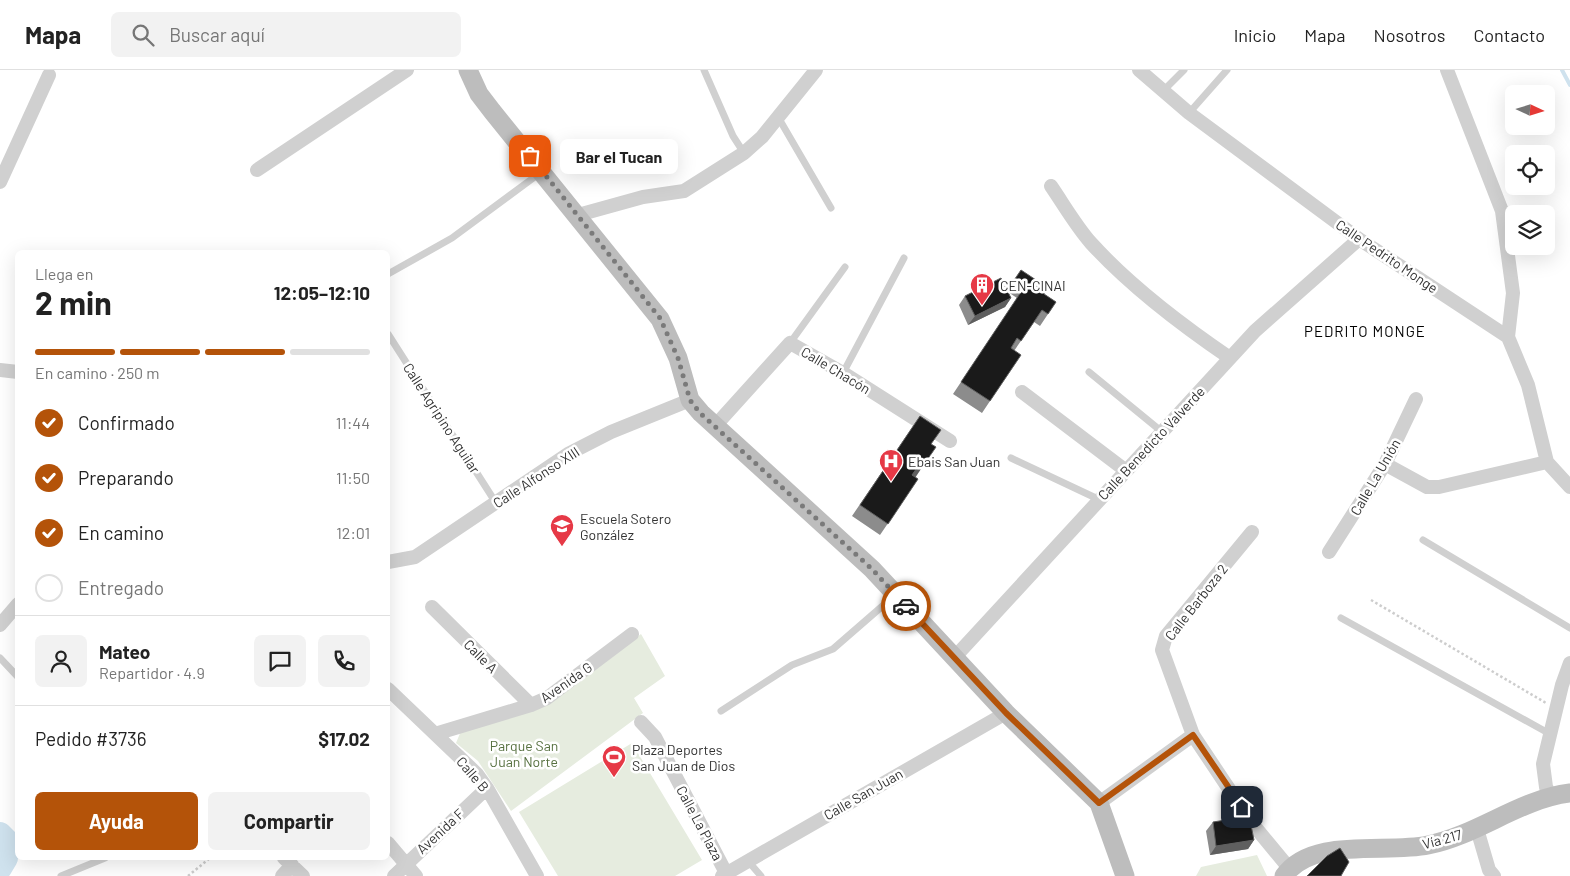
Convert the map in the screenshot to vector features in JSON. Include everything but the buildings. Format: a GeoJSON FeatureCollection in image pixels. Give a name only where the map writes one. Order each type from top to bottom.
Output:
{"type":"FeatureCollection","features":[{"type":"Feature","properties":{"kind":"main road"},"geometry":{"type":"LineString","coordinates":[[468,70],[479,94],[660,318],[678,358],[690,400],[715,426],[872,569],[1006,713],[1099,803],[1125,876]]}},
{"type":"Feature","properties":{"kind":"main road","name":"Vía 217"},"geometry":{"type":"LineString","coordinates":[[1286,872],[1323,852],[1427,845],[1477,829],[1550,795],[1570,793]]}},
{"type":"Feature","properties":{"kind":"street"},"geometry":{"type":"LineString","coordinates":[[257,170],[407,70]]}},
{"type":"Feature","properties":{"kind":"street"},"geometry":{"type":"LineString","coordinates":[[578,215],[643,196],[684,191],[744,153],[762,137],[816,70]]}},
{"type":"Feature","properties":{"kind":"street","name":"Calle Pedrito Monge"},"geometry":{"type":"LineString","coordinates":[[1139,70],[1189,113],[1359,239],[1508,337]]}},
{"type":"Feature","properties":{"kind":"street"},"geometry":{"type":"LineString","coordinates":[[1447,70],[1502,211],[1513,293],[1508,337],[1528,384],[1546,462],[1570,487]]}},
{"type":"Feature","properties":{"kind":"street"},"geometry":{"type":"LineString","coordinates":[[0,182],[49,75]]}},
{"type":"Feature","properties":{"kind":"street"},"geometry":{"type":"LineString","coordinates":[[1051,186],[1090,242],[1127,278],[1186,328],[1230,358]]}},
{"type":"Feature","properties":{"kind":"street","name":"Calle Benedicto Valverde"},"geometry":{"type":"LineString","coordinates":[[954,658],[1098,499],[1255,331],[1359,239]]}},
{"type":"Feature","properties":{"kind":"street","name":"Calle Chacón"},"geometry":{"type":"LineString","coordinates":[[715,426],[790,343],[843,373],[950,441]]}},
{"type":"Feature","properties":{"kind":"street"},"geometry":{"type":"LineString","coordinates":[[0,370],[15,372]]}},
{"type":"Feature","properties":{"kind":"street"},"geometry":{"type":"LineString","coordinates":[[1022,392],[1125,470]]}},
{"type":"Feature","properties":{"kind":"street","name":"Calle La Unión"},"geometry":{"type":"LineString","coordinates":[[1329,552],[1385,464],[1416,399]]}},
{"type":"Feature","properties":{"kind":"street","name":"Calle Alfonso XIII"},"geometry":{"type":"LineString","coordinates":[[390,562],[415,557],[585,445],[611,432],[690,400]]}},
{"type":"Feature","properties":{"kind":"street"},"geometry":{"type":"LineString","coordinates":[[1385,464],[1427,487],[1439,487],[1546,462]]}},
{"type":"Feature","properties":{"kind":"street","name":"Calle Barboza 2"},"geometry":{"type":"LineString","coordinates":[[1252,532],[1166,636],[1162,650],[1193,735],[1286,872]]}},
{"type":"Feature","properties":{"kind":"street","name":"Calle A"},"geometry":{"type":"LineString","coordinates":[[432,607],[531,705]]}},
{"type":"Feature","properties":{"kind":"street"},"geometry":{"type":"LineString","coordinates":[[0,625],[15,608]]}},
{"type":"Feature","properties":{"kind":"street","name":"Avenida G"},"geometry":{"type":"LineString","coordinates":[[435,734],[531,705],[547,698],[632,634]]}},
{"type":"Feature","properties":{"kind":"street"},"geometry":{"type":"LineString","coordinates":[[1550,795],[1546,786],[1543,764],[1556,709],[1570,663]]}},
{"type":"Feature","properties":{"kind":"street","name":"Calle B"},"geometry":{"type":"LineString","coordinates":[[390,691],[477,774],[487,788],[537,876]]}},
{"type":"Feature","properties":{"kind":"street","name":"Calle San Juan"},"geometry":{"type":"LineString","coordinates":[[724,875],[1006,713]]}},
{"type":"Feature","properties":{"kind":"street","name":"Calle La Plaza"},"geometry":{"type":"LineString","coordinates":[[641,722],[655,737],[724,875]]}},
{"type":"Feature","properties":{"kind":"street"},"geometry":{"type":"LineString","coordinates":[[1099,803],[1193,735]]}},
{"type":"Feature","properties":{"kind":"street","name":"Avenida F"},"geometry":{"type":"LineString","coordinates":[[394,876],[487,788]]}},
{"type":"Feature","properties":{"kind":"street"},"geometry":{"type":"LineString","coordinates":[[1477,829],[1489,870],[1494,876]]}},
{"type":"Feature","properties":{"kind":"street"},"geometry":{"type":"LineString","coordinates":[[390,845],[416,876]]}},
{"type":"Feature","properties":{"kind":"street"},"geometry":{"type":"LineString","coordinates":[[282,876],[288,862],[303,876]]}},
{"type":"Feature","properties":{"kind":"lane"},"geometry":{"type":"LineString","coordinates":[[704,70],[733,136],[744,153]]}},
{"type":"Feature","properties":{"kind":"lane"},"geometry":{"type":"LineString","coordinates":[[1164,90],[1184,70]]}},
{"type":"Feature","properties":{"kind":"lane"},"geometry":{"type":"LineString","coordinates":[[1189,113],[1227,70]]}},
{"type":"Feature","properties":{"kind":"lane"},"geometry":{"type":"LineString","coordinates":[[778,117],[831,208]]}},
{"type":"Feature","properties":{"kind":"lane"},"geometry":{"type":"LineString","coordinates":[[390,273],[452,238],[542,171]]}},
{"type":"Feature","properties":{"kind":"lane"},"geometry":{"type":"LineString","coordinates":[[843,373],[904,258]]}},
{"type":"Feature","properties":{"kind":"lane"},"geometry":{"type":"LineString","coordinates":[[790,343],[845,267]]}},
{"type":"Feature","properties":{"kind":"lane","name":"Calle Agripino Aguilar"},"geometry":{"type":"LineString","coordinates":[[390,337],[496,502]]}},
{"type":"Feature","properties":{"kind":"lane"},"geometry":{"type":"LineString","coordinates":[[1089,372],[1161,431]]}},
{"type":"Feature","properties":{"kind":"lane"},"geometry":{"type":"LineString","coordinates":[[1010,458],[1098,499]]}},
{"type":"Feature","properties":{"kind":"lane"},"geometry":{"type":"LineString","coordinates":[[1423,540],[1570,628]]}},
{"type":"Feature","properties":{"kind":"lane"},"geometry":{"type":"LineString","coordinates":[[721,712],[792,665],[833,649],[896,595]]}},
{"type":"Feature","properties":{"kind":"lane"},"geometry":{"type":"LineString","coordinates":[[1341,618],[1550,734]]}},
{"type":"Feature","properties":{"kind":"lane"},"geometry":{"type":"LineString","coordinates":[[0,658],[15,674]]}},
{"type":"Feature","properties":{"kind":"lane"},"geometry":{"type":"LineString","coordinates":[[61,876],[100,860]]}},
{"type":"Feature","properties":{"kind":"lane"},"geometry":{"type":"LineString","coordinates":[[748,860],[761,876]]}},
{"type":"Feature","properties":{"kind":"path"},"geometry":{"type":"LineString","coordinates":[[1371,600],[1556,709]]}},
{"type":"Feature","properties":{"kind":"path"},"geometry":{"type":"LineString","coordinates":[[188,876],[208,860]]}},
{"type":"Feature","properties":{"kind":"green space","name":"Parque San Juan Norte"},"geometry":{"type":"Polygon","coordinates":[[[641,634],[665,676],[634,698],[643,713],[511,811],[478,761],[456,743],[461,731],[561,693],[641,634]]]}},
{"type":"Feature","properties":{"kind":"green space","name":"Plaza Deportes San Juan de Dios"},"geometry":{"type":"Polygon","coordinates":[[[632,743],[702,860],[675,876],[558,876],[519,812],[632,743]]]}},
{"type":"Feature","properties":{"kind":"green space"},"geometry":{"type":"Polygon","coordinates":[[[1257,855],[1267,876],[1196,876],[1201,867],[1257,855]]]}},
{"type":"Feature","properties":{"kind":"waterway"},"geometry":{"type":"LineString","coordinates":[[1562,70],[1570,85]]}},
{"type":"Feature","properties":{"kind":"waterway"},"geometry":{"type":"LineString","coordinates":[[0,834],[6,840],[6,858],[0,868]]}},
{"type":"Feature","properties":{"kind":"way so far"},"geometry":{"type":"LineString","coordinates":[[530,156],[660,318],[678,358],[690,400],[700,413],[872,569],[906,606]]}},
{"type":"Feature","properties":{"kind":"place","name":"Bar el Tucan"},"geometry":{"type":"Point","coordinates":[530,156]}},
{"type":"Feature","properties":{"kind":"place","name":"CEN-CINAI"},"geometry":{"type":"Point","coordinates":[982,306]}},
{"type":"Feature","properties":{"kind":"place","name":"Ebais San Juan"},"geometry":{"type":"Point","coordinates":[891,482]}},
{"type":"Feature","properties":{"kind":"place","name":"Escuela Sotero González"},"geometry":{"type":"Point","coordinates":[562,547]}},
{"type":"Feature","properties":{"kind":"place","name":"Plaza Deportes San Juan de Dios"},"geometry":{"type":"Point","coordinates":[614,778]}},
{"type":"Feature","properties":{"kind":"district","name":"PEDRITO MONGE"},"geometry":{"type":"Point","coordinates":[1365,331]}},
{"type":"Feature","properties":{"kind":"route"},"geometry":{"type":"LineString","coordinates":[[906,606],[1006,713],[1099,803],[1193,735],[1242,807]]}}]}
